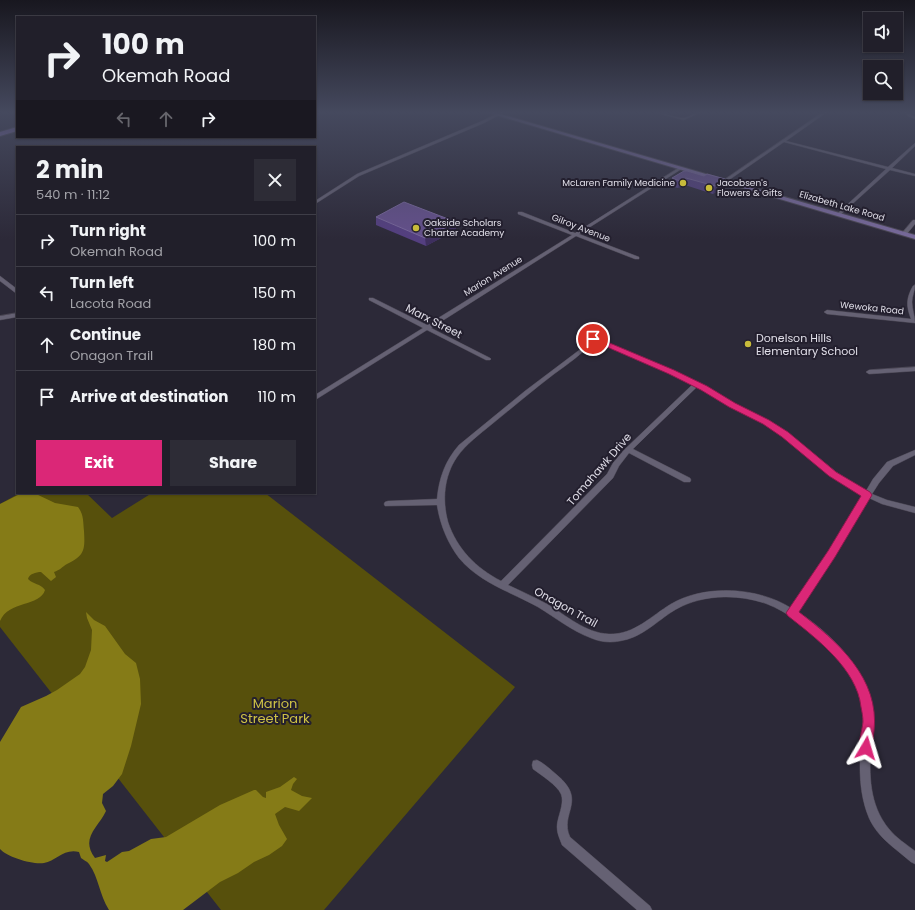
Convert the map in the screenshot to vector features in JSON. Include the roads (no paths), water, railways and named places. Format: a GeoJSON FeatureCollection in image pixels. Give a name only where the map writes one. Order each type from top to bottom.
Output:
{"type":"FeatureCollection","features":[{"type":"Feature","properties":{"kind":"main road","name":"Elizabeth Lake Road"},"geometry":{"type":"LineString","coordinates":[[634,154],[915,237]]}},
{"type":"Feature","properties":{"kind":"street"},"geometry":{"type":"LineString","coordinates":[[316,202],[358,175],[406,154]]}},
{"type":"Feature","properties":{"kind":"street"},"geometry":{"type":"LineString","coordinates":[[725,182],[764,154]]}},
{"type":"Feature","properties":{"kind":"street"},"geometry":{"type":"LineString","coordinates":[[835,154],[915,175]]}},
{"type":"Feature","properties":{"kind":"street"},"geometry":{"type":"LineString","coordinates":[[839,215],[903,154]]}},
{"type":"Feature","properties":{"kind":"street","name":"Marion Avenue"},"geometry":{"type":"LineString","coordinates":[[316,397],[576,235],[680,168]]}},
{"type":"Feature","properties":{"kind":"street","name":"Gilroy Avenue"},"geometry":{"type":"LineString","coordinates":[[520,213],[637,258]]}},
{"type":"Feature","properties":{"kind":"street"},"geometry":{"type":"LineString","coordinates":[[904,234],[915,221]]}},
{"type":"Feature","properties":{"kind":"street"},"geometry":{"type":"LineString","coordinates":[[0,278],[16,291]]}},
{"type":"Feature","properties":{"kind":"street"},"geometry":{"type":"LineString","coordinates":[[915,287],[909,296],[909,306],[915,321]]}},
{"type":"Feature","properties":{"kind":"street","name":"Marx Street"},"geometry":{"type":"LineString","coordinates":[[371,299],[488,359]]}},
{"type":"Feature","properties":{"kind":"street","name":"Wewoka Road"},"geometry":{"type":"LineString","coordinates":[[826,312],[915,321]]}},
{"type":"Feature","properties":{"kind":"street"},"geometry":{"type":"LineString","coordinates":[[0,318],[16,315]]}},
{"type":"Feature","properties":{"kind":"street","name":"Onagon Trail"},"geometry":{"type":"LineString","coordinates":[[696,384],[593,339],[584,349],[472,437],[454,455],[441,482],[440,502],[443,519],[451,538],[459,552],[474,568],[502,586],[541,605],[572,625],[593,636],[611,638],[633,634],[675,606],[697,596],[733,593],[769,602],[792,613],[823,637],[845,661],[859,682],[866,699],[869,722],[864,772],[866,790],[872,811],[885,833],[915,858]]}},
{"type":"Feature","properties":{"kind":"street"},"geometry":{"type":"LineString","coordinates":[[869,372],[915,370]]}},
{"type":"Feature","properties":{"kind":"street"},"geometry":{"type":"LineString","coordinates":[[696,384],[732,405],[766,422],[791,439],[833,474],[867,495],[885,502],[915,510]]}},
{"type":"Feature","properties":{"kind":"street","name":"Tomahawk Drive"},"geometry":{"type":"LineString","coordinates":[[502,586],[610,476],[616,465],[628,450],[696,384]]}},
{"type":"Feature","properties":{"kind":"street"},"geometry":{"type":"LineString","coordinates":[[628,450],[687,480]]}},
{"type":"Feature","properties":{"kind":"street"},"geometry":{"type":"LineString","coordinates":[[792,613],[831,554],[867,495],[890,464],[915,452]]}},
{"type":"Feature","properties":{"kind":"street"},"geometry":{"type":"LineString","coordinates":[[388,504],[440,502]]}},
{"type":"Feature","properties":{"kind":"street"},"geometry":{"type":"LineString","coordinates":[[537,765],[560,785],[565,792],[567,802],[561,830],[566,841],[646,910]]}},
{"type":"Feature","properties":{"kind":"place","name":"McLaren Family Medicine"},"geometry":{"type":"Point","coordinates":[683,183]}},
{"type":"Feature","properties":{"kind":"place","name":"Jacobsen's Flowers & Gifts"},"geometry":{"type":"Point","coordinates":[709,188]}},
{"type":"Feature","properties":{"kind":"place","name":"Oakside Scholars Charter Academy"},"geometry":{"type":"Point","coordinates":[416,228]}},
{"type":"Feature","properties":{"kind":"place","name":"Donelson Hills Elementary School"},"geometry":{"type":"Point","coordinates":[748,344]}},
{"type":"Feature","properties":{"kind":"park label","name":"Marion Street Park"},"geometry":{"type":"Point","coordinates":[275,710]}}]}
